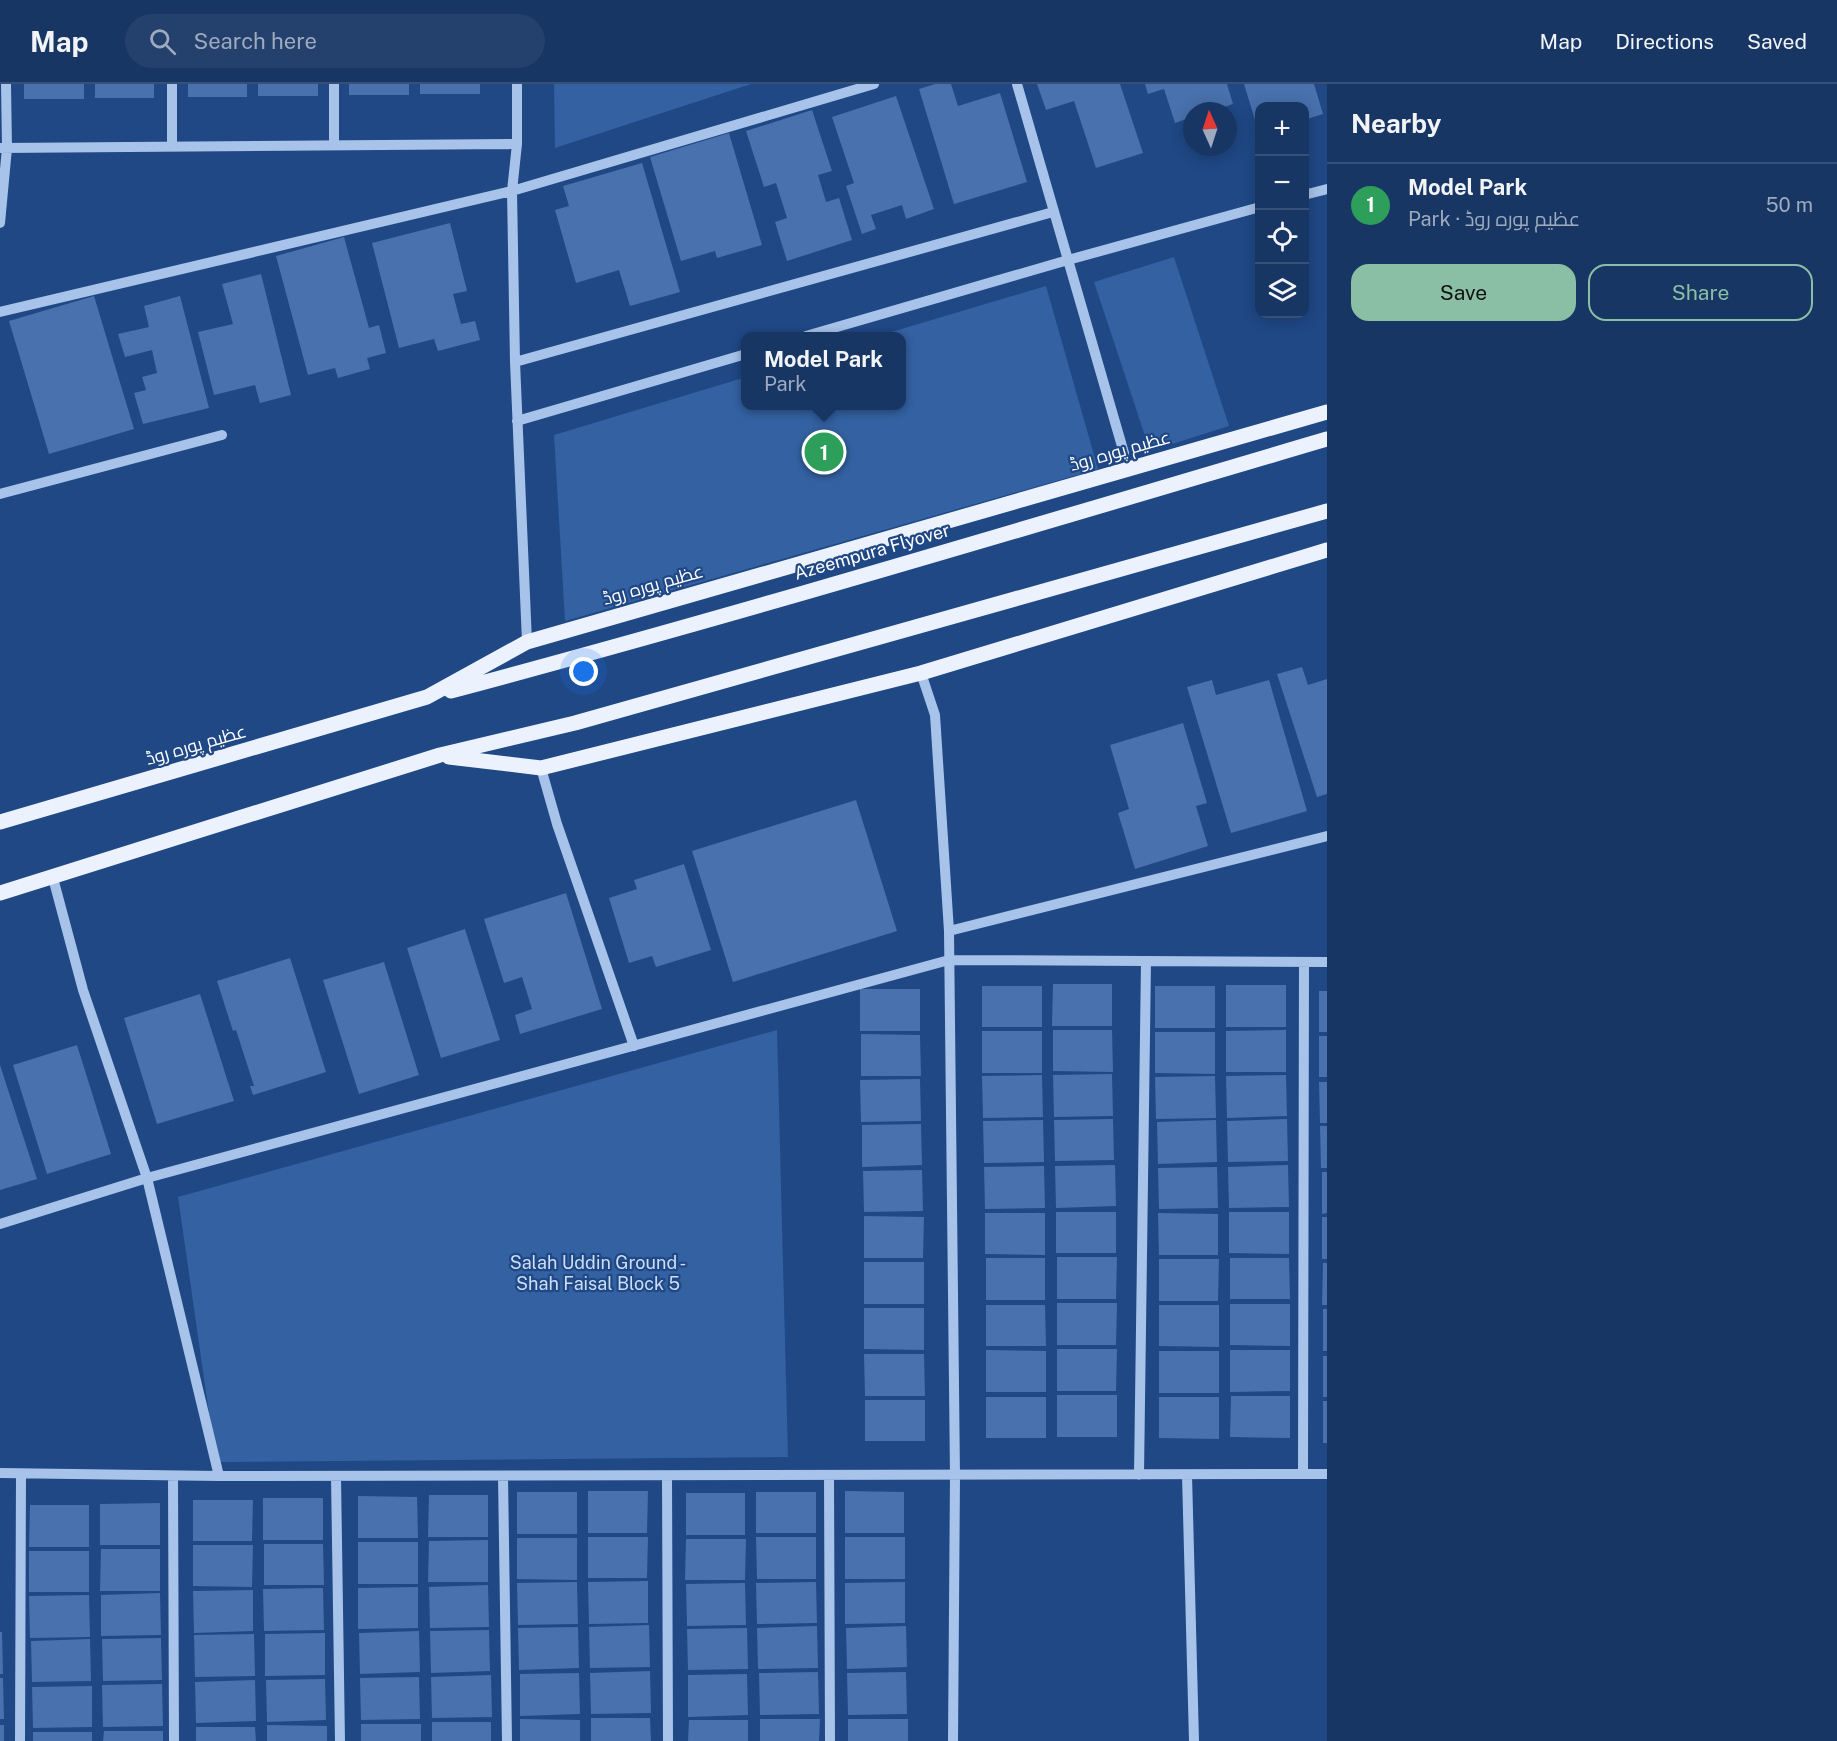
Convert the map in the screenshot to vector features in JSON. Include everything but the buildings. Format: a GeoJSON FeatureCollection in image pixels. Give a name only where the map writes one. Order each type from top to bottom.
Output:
{"type":"FeatureCollection","features":[{"type":"Feature","properties":{"kind":"main road","name":"عظیم پورہ روڈ"},"geometry":{"type":"LineString","coordinates":[[0,822],[427,697],[527,642],[1327,412]]}},
{"type":"Feature","properties":{"kind":"main road","name":"Azeempura Flyover"},"geometry":{"type":"LineString","coordinates":[[427,697],[567,660],[1327,439]]}},
{"type":"Feature","properties":{"kind":"main road"},"geometry":{"type":"LineString","coordinates":[[0,893],[440,755],[575,723],[1327,510]]}},
{"type":"Feature","properties":{"kind":"main road"},"geometry":{"type":"LineString","coordinates":[[440,755],[541,768],[921,673],[1327,550]]}},
{"type":"Feature","properties":{"kind":"street"},"geometry":{"type":"LineString","coordinates":[[0,223],[6,84]]}},
{"type":"Feature","properties":{"kind":"street"},"geometry":{"type":"LineString","coordinates":[[172,84],[172,147]]}},
{"type":"Feature","properties":{"kind":"street"},"geometry":{"type":"LineString","coordinates":[[334,84],[334,146]]}},
{"type":"Feature","properties":{"kind":"street"},"geometry":{"type":"LineString","coordinates":[[517,84],[517,144],[512,191],[515,362],[527,642]]}},
{"type":"Feature","properties":{"kind":"street"},"geometry":{"type":"LineString","coordinates":[[0,312],[512,191],[874,84]]}},
{"type":"Feature","properties":{"kind":"street"},"geometry":{"type":"LineString","coordinates":[[1017,84],[1125,453]]}},
{"type":"Feature","properties":{"kind":"street"},"geometry":{"type":"LineString","coordinates":[[4,148],[517,144]]}},
{"type":"Feature","properties":{"kind":"street"},"geometry":{"type":"LineString","coordinates":[[1309,194],[1327,189]]}},
{"type":"Feature","properties":{"kind":"street"},"geometry":{"type":"LineString","coordinates":[[820,332],[1255,208]]}},
{"type":"Feature","properties":{"kind":"street"},"geometry":{"type":"LineString","coordinates":[[515,362],[1053,212]]}},
{"type":"Feature","properties":{"kind":"street"},"geometry":{"type":"LineString","coordinates":[[517,421],[741,355]]}},
{"type":"Feature","properties":{"kind":"street"},"geometry":{"type":"LineString","coordinates":[[0,494],[222,435]]}},
{"type":"Feature","properties":{"kind":"street"},"geometry":{"type":"LineString","coordinates":[[921,673],[935,715],[949,960],[955,1476],[953,1741]]}},
{"type":"Feature","properties":{"kind":"street"},"geometry":{"type":"LineString","coordinates":[[541,768],[556,824],[634,1046]]}},
{"type":"Feature","properties":{"kind":"street"},"geometry":{"type":"LineString","coordinates":[[948,931],[1327,837]]}},
{"type":"Feature","properties":{"kind":"street"},"geometry":{"type":"LineString","coordinates":[[53,878],[83,990],[147,1178],[219,1476]]}},
{"type":"Feature","properties":{"kind":"street"},"geometry":{"type":"LineString","coordinates":[[0,1224],[147,1178],[949,960],[1327,962]]}},
{"type":"Feature","properties":{"kind":"street"},"geometry":{"type":"LineString","coordinates":[[1139,1475],[1146,961]]}},
{"type":"Feature","properties":{"kind":"street"},"geometry":{"type":"LineString","coordinates":[[1303,1474],[1304,962]]}},
{"type":"Feature","properties":{"kind":"street"},"geometry":{"type":"LineString","coordinates":[[0,1473],[173,1476],[1327,1474]]}},
{"type":"Feature","properties":{"kind":"street"},"geometry":{"type":"LineString","coordinates":[[20,1741],[21,1474]]}},
{"type":"Feature","properties":{"kind":"street"},"geometry":{"type":"LineString","coordinates":[[1187,1475],[1194,1741]]}},
{"type":"Feature","properties":{"kind":"street"},"geometry":{"type":"LineString","coordinates":[[173,1476],[174,1741]]}},
{"type":"Feature","properties":{"kind":"street"},"geometry":{"type":"LineString","coordinates":[[336,1476],[340,1741]]}},
{"type":"Feature","properties":{"kind":"street"},"geometry":{"type":"LineString","coordinates":[[503,1476],[507,1741]]}},
{"type":"Feature","properties":{"kind":"street"},"geometry":{"type":"LineString","coordinates":[[667,1476],[668,1741]]}},
{"type":"Feature","properties":{"kind":"street"},"geometry":{"type":"LineString","coordinates":[[829,1476],[830,1741]]}},
{"type":"Feature","properties":{"kind":"green space"},"geometry":{"type":"Polygon","coordinates":[[[554,84],[751,84],[555,148],[554,84]]]}},
{"type":"Feature","properties":{"kind":"green space"},"geometry":{"type":"Polygon","coordinates":[[[1174,257],[1229,426],[1150,451],[1094,282],[1174,257]]]}},
{"type":"Feature","properties":{"kind":"green space"},"geometry":{"type":"Polygon","coordinates":[[[1046,286],[1098,469],[565,621],[554,435],[741,379],[741,410],[906,410],[906,332],[891,332],[1046,286]]]}},
{"type":"Feature","properties":{"kind":"green space","name":"Salah Uddin Ground - Shah Faisal Block 5"},"geometry":{"type":"Polygon","coordinates":[[[777,1030],[788,1457],[216,1462],[178,1197],[777,1030]]]}},
{"type":"Feature","properties":{"kind":"place","name":"Model Park"},"geometry":{"type":"Point","coordinates":[824,452]}}]}
